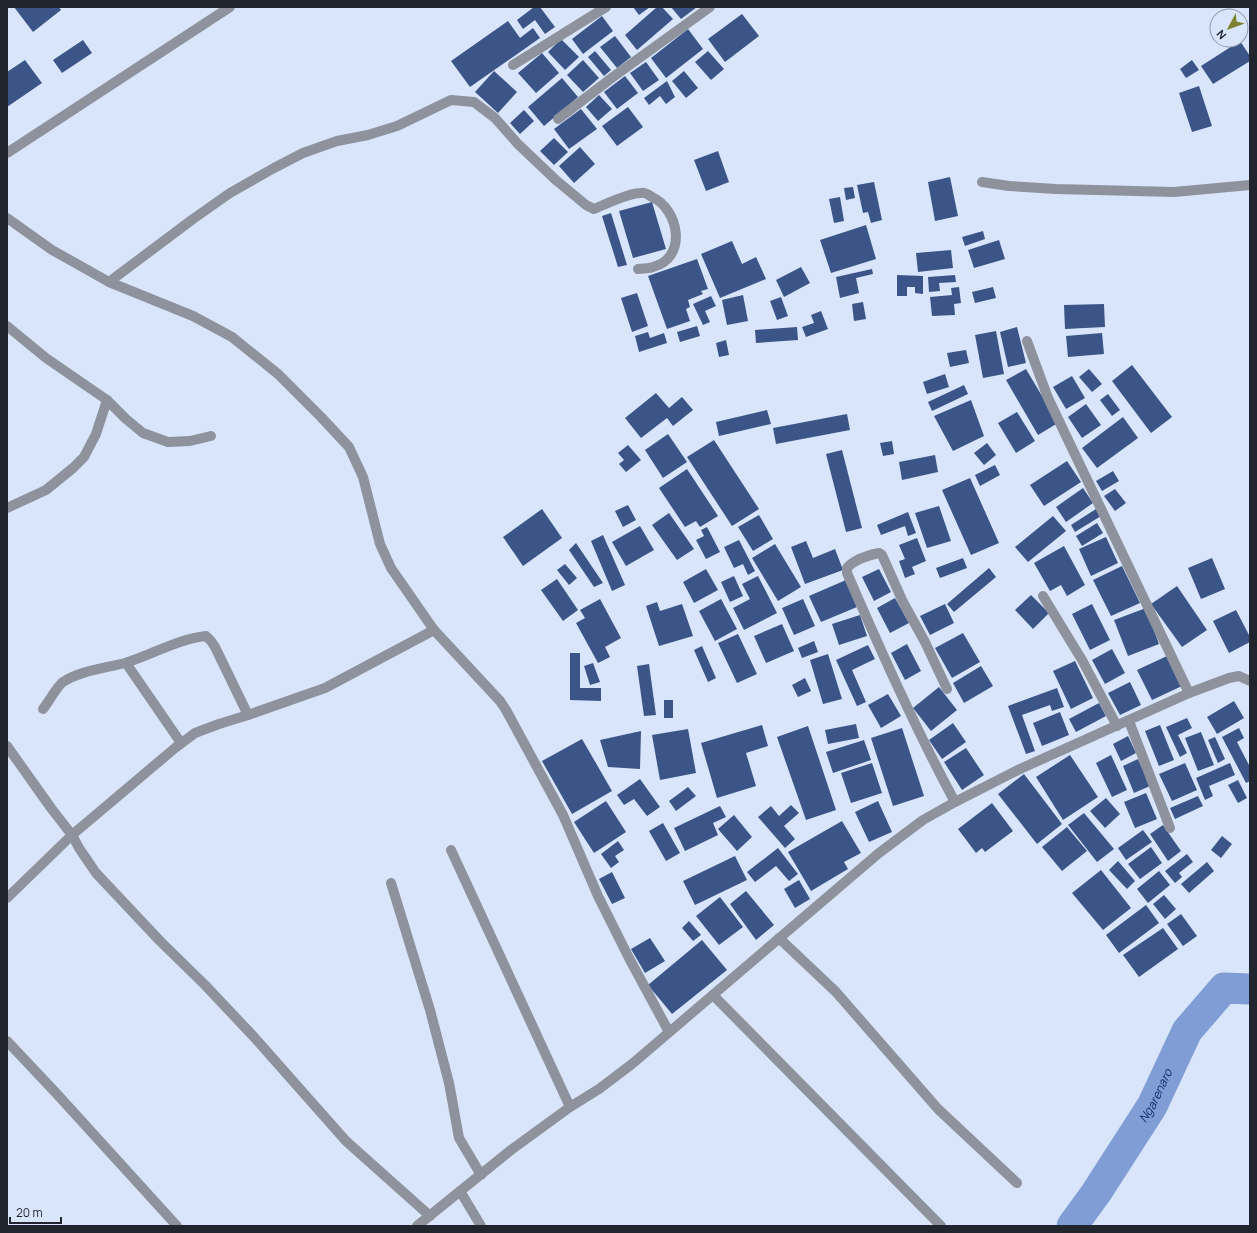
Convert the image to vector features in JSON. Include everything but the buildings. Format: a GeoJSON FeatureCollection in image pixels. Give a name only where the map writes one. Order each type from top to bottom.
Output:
{"type":"FeatureCollection","features":[{"type":"Feature","properties":{"kind":"street"},"geometry":{"type":"LineString","coordinates":[[7,152],[230,7]]}},
{"type":"Feature","properties":{"kind":"street"},"geometry":{"type":"LineString","coordinates":[[513,65],[606,7]]}},
{"type":"Feature","properties":{"kind":"street"},"geometry":{"type":"LineString","coordinates":[[558,118],[710,7]]}},
{"type":"Feature","properties":{"kind":"street"},"geometry":{"type":"LineString","coordinates":[[109,282],[230,193],[274,168],[304,153],[337,141],[368,135],[396,126],[451,100],[474,102],[494,118],[517,143],[557,181],[586,205],[594,209],[629,195],[642,192],[658,200],[669,212],[675,225],[677,240],[673,252],[666,260],[654,267],[638,269]]}},
{"type":"Feature","properties":{"kind":"street"},"geometry":{"type":"LineString","coordinates":[[982,182],[1009,186],[1056,189],[1174,192],[1250,186]]}},
{"type":"Feature","properties":{"kind":"street"},"geometry":{"type":"LineString","coordinates":[[7,218],[52,250],[109,282],[193,316],[232,337],[278,374],[322,417],[349,447],[363,477],[380,544],[391,568],[434,630],[500,701],[506,710],[562,815],[598,896],[629,958],[669,1032]]}},
{"type":"Feature","properties":{"kind":"street"},"geometry":{"type":"LineString","coordinates":[[7,326],[46,358],[107,400],[143,433],[168,442],[190,441],[211,436]]}},
{"type":"Feature","properties":{"kind":"street"},"geometry":{"type":"LineString","coordinates":[[1027,341],[1048,398],[1189,693]]}},
{"type":"Feature","properties":{"kind":"street"},"geometry":{"type":"LineString","coordinates":[[8,506],[46,490],[84,457],[96,434],[107,400]]}},
{"type":"Feature","properties":{"kind":"street"},"geometry":{"type":"LineString","coordinates":[[948,688],[903,602],[882,555],[875,553],[850,564],[847,568],[847,573],[888,668],[955,802]]}},
{"type":"Feature","properties":{"kind":"street"},"geometry":{"type":"LineString","coordinates":[[1042,596],[1082,660],[1117,726]]}},
{"type":"Feature","properties":{"kind":"street"},"geometry":{"type":"LineString","coordinates":[[7,898],[72,835],[181,743],[195,733],[325,688],[434,630]]}},
{"type":"Feature","properties":{"kind":"street"},"geometry":{"type":"LineString","coordinates":[[43,709],[62,682],[94,670],[126,663],[188,639],[206,636],[215,647],[248,715]]}},
{"type":"Feature","properties":{"kind":"street"},"geometry":{"type":"LineString","coordinates":[[126,663],[181,743]]}},
{"type":"Feature","properties":{"kind":"street"},"geometry":{"type":"LineString","coordinates":[[417,1226],[511,1150],[570,1107],[599,1089],[632,1064],[879,854],[923,820],[1020,769],[1189,693],[1229,678],[1239,676],[1250,681]]}},
{"type":"Feature","properties":{"kind":"street"},"geometry":{"type":"LineString","coordinates":[[1129,721],[1170,828]]}},
{"type":"Feature","properties":{"kind":"street"},"geometry":{"type":"LineString","coordinates":[[7,746],[72,835],[96,873],[249,1031],[346,1141],[430,1216]]}},
{"type":"Feature","properties":{"kind":"street"},"geometry":{"type":"LineString","coordinates":[[451,850],[570,1107]]}},
{"type":"Feature","properties":{"kind":"street"},"geometry":{"type":"LineString","coordinates":[[391,883],[430,1010],[449,1083],[459,1138],[481,1174]]}},
{"type":"Feature","properties":{"kind":"street"},"geometry":{"type":"LineString","coordinates":[[779,938],[836,992],[938,1109],[1017,1183]]}},
{"type":"Feature","properties":{"kind":"street"},"geometry":{"type":"LineString","coordinates":[[713,995],[941,1226]]}},
{"type":"Feature","properties":{"kind":"street"},"geometry":{"type":"LineString","coordinates":[[7,1041],[66,1103],[177,1226]]}},
{"type":"Feature","properties":{"kind":"street"},"geometry":{"type":"LineString","coordinates":[[460,1191],[481,1226]]}},
{"type":"Feature","properties":{"kind":"waterway","name":"Ngarenaro"},"geometry":{"type":"LineString","coordinates":[[1072,1226],[1096,1193],[1152,1106],[1187,1031],[1224,988],[1250,989]]}}]}
